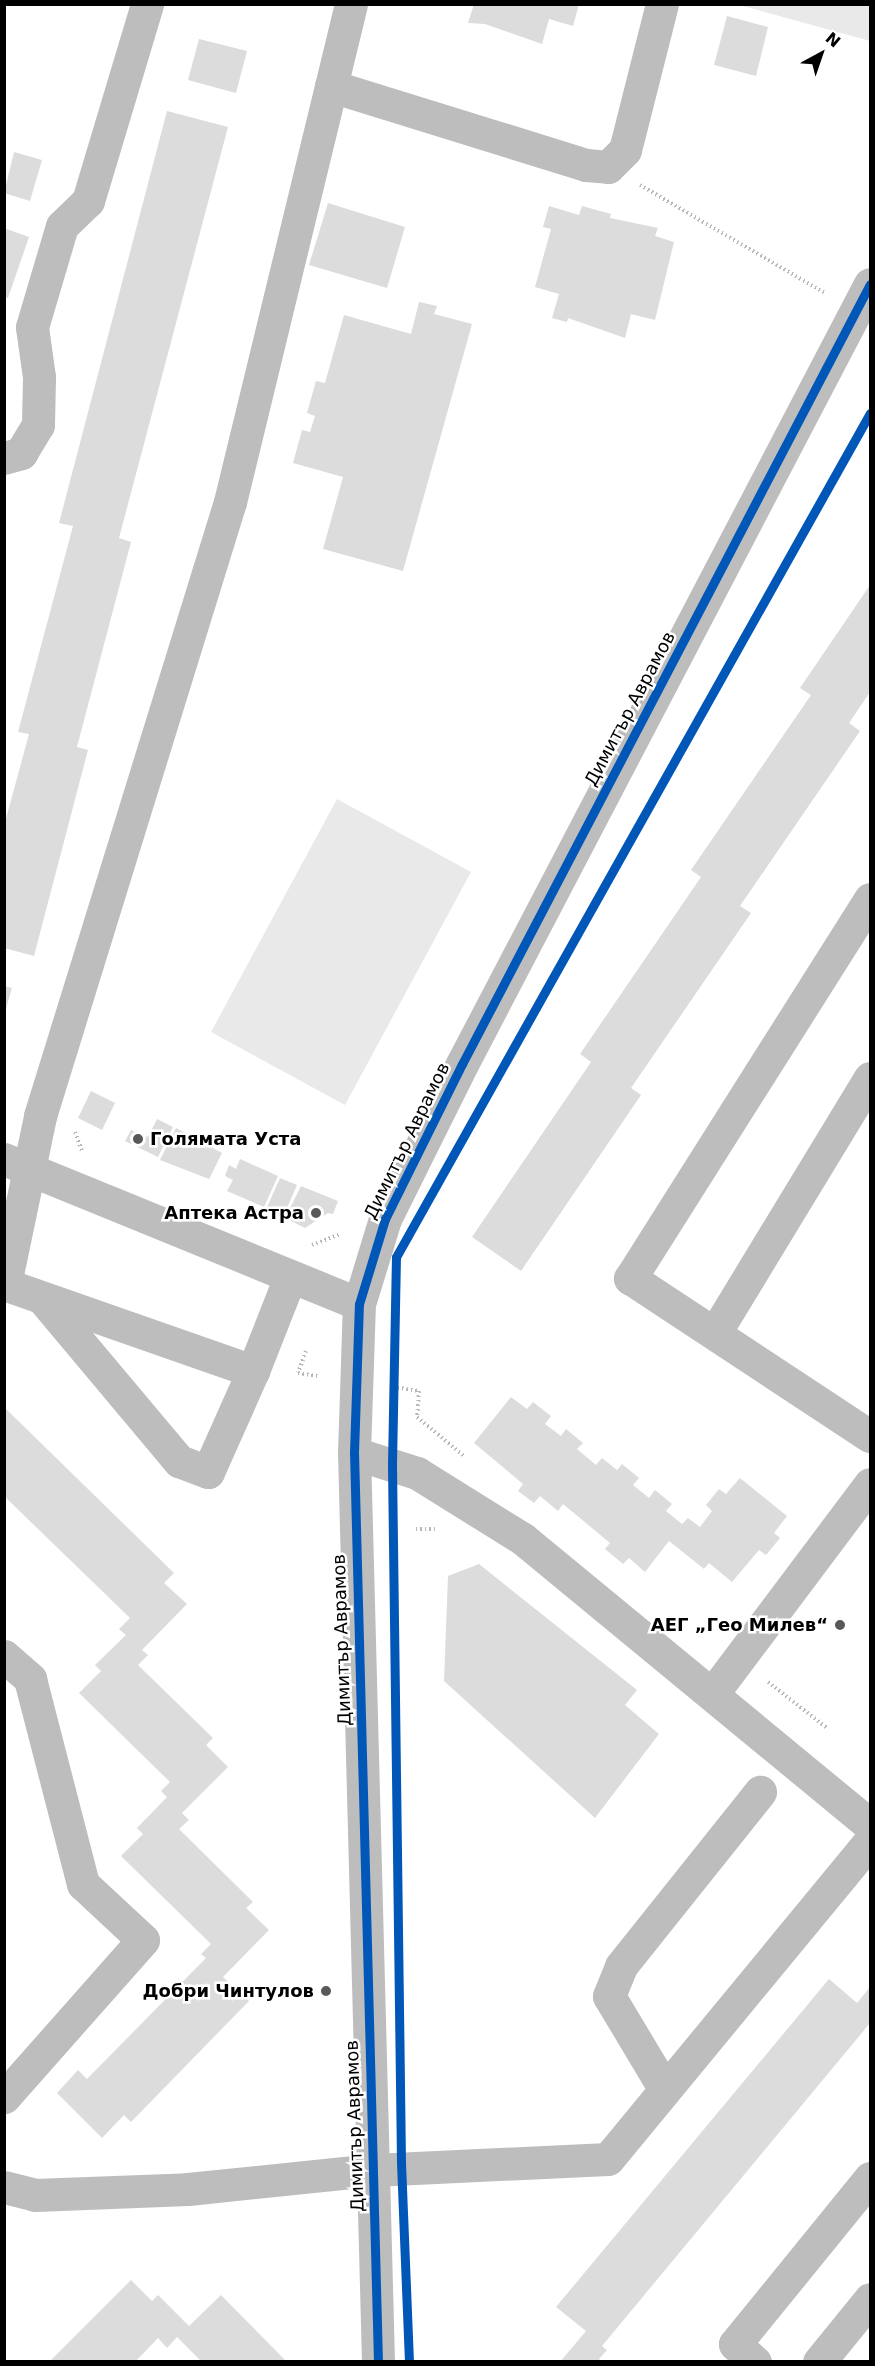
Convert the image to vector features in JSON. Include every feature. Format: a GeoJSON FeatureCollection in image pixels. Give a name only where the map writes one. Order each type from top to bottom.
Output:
{"type":"FeatureCollection","features":[{"type":"Feature","properties":{"kind":"street"},"geometry":{"type":"LineString","coordinates":[[4,458],[21,453],[38,425],[39,376],[32,327],[62,226],[88,201],[147,4]]}},
{"type":"Feature","properties":{"kind":"street"},"geometry":{"type":"LineString","coordinates":[[254,1371],[5,1284],[16,1164],[40,1116],[230,502],[351,4]]}},
{"type":"Feature","properties":{"kind":"street"},"geometry":{"type":"LineString","coordinates":[[331,86],[586,165],[608,167],[625,150],[662,4]]}},
{"type":"Feature","properties":{"kind":"street","name":"Димитър Аврамов"},"geometry":{"type":"LineString","coordinates":[[378,2361],[354,1453],[359,1304],[385,1219],[441,1106],[866,292]]}},
{"type":"Feature","properties":{"kind":"street"},"geometry":{"type":"LineString","coordinates":[[870,899],[630,1278],[716,1331],[870,1436]]}},
{"type":"Feature","properties":{"kind":"street"},"geometry":{"type":"LineString","coordinates":[[716,1331],[870,1078]]}},
{"type":"Feature","properties":{"kind":"street"},"geometry":{"type":"LineString","coordinates":[[16,1164],[359,1304]]}},
{"type":"Feature","properties":{"kind":"street"},"geometry":{"type":"LineString","coordinates":[[42,1298],[179,1461],[208,1472],[254,1371],[290,1277]]}},
{"type":"Feature","properties":{"kind":"street"},"geometry":{"type":"LineString","coordinates":[[354,1453],[417,1473],[523,1539],[713,1693],[870,1825]]}},
{"type":"Feature","properties":{"kind":"street"},"geometry":{"type":"LineString","coordinates":[[713,1693],[870,1484]]}},
{"type":"Feature","properties":{"kind":"street"},"geometry":{"type":"LineString","coordinates":[[4,1656],[30,1679],[83,1884],[143,1940],[4,2097]]}},
{"type":"Feature","properties":{"kind":"street"},"geometry":{"type":"LineString","coordinates":[[664,2088],[609,1996],[621,1966],[760,1792]]}},
{"type":"Feature","properties":{"kind":"street"},"geometry":{"type":"LineString","coordinates":[[4,2187],[35,2195],[188,2189],[373,2170],[608,2159],[664,2088],[870,1841]]}},
{"type":"Feature","properties":{"kind":"street"},"geometry":{"type":"LineString","coordinates":[[755,2361],[735,2344],[870,2178]]}},
{"type":"Feature","properties":{"kind":"street"},"geometry":{"type":"LineString","coordinates":[[819,2361],[870,2299]]}},
{"type":"Feature","properties":{"kind":"path"},"geometry":{"type":"LineString","coordinates":[[608,167],[866,292]]}},
{"type":"Feature","properties":{"kind":"path"},"geometry":{"type":"LineString","coordinates":[[306,1351],[298,1373],[318,1376]]}},
{"type":"Feature","properties":{"kind":"path"},"geometry":{"type":"LineString","coordinates":[[393,1398],[394,1375]]}},
{"type":"Feature","properties":{"kind":"path"},"geometry":{"type":"LineString","coordinates":[[393,1387],[419,1390],[417,1417]]}},
{"type":"Feature","properties":{"kind":"shaded area"},"geometry":{"type":"Polygon","coordinates":[[[739,5],[870,5],[870,41],[739,5]]]}},
{"type":"Feature","properties":{"kind":"shaded area"},"geometry":{"type":"Polygon","coordinates":[[[337,799],[471,872],[345,1105],[211,1032],[337,799]]]}},
{"type":"Feature","properties":{"kind":"building"},"geometry":{"type":"Polygon","coordinates":[[[474,4],[579,4],[573,26],[549,19],[542,44],[485,24],[468,23],[474,4]]]}},
{"type":"Feature","properties":{"kind":"building"},"geometry":{"type":"Polygon","coordinates":[[[727,16],[768,27],[756,76],[714,65],[727,16]]]}},
{"type":"Feature","properties":{"kind":"building"},"geometry":{"type":"Polygon","coordinates":[[[199,39],[247,51],[236,93],[188,80],[199,39]]]}},
{"type":"Feature","properties":{"kind":"building"},"geometry":{"type":"Polygon","coordinates":[[[167,111],[228,127],[119,538],[131,542],[77,747],[88,750],[34,956],[4,948],[4,826],[29,734],[18,732],[73,526],[59,523],[167,111]]]}},
{"type":"Feature","properties":{"kind":"building"},"geometry":{"type":"Polygon","coordinates":[[[14,152],[42,160],[30,201],[4,193],[14,152]]]}},
{"type":"Feature","properties":{"kind":"building"},"geometry":{"type":"Polygon","coordinates":[[[328,203],[405,227],[387,288],[309,265],[328,203]]]}},
{"type":"Feature","properties":{"kind":"building"},"geometry":{"type":"Polygon","coordinates":[[[549,206],[579,215],[582,206],[611,214],[610,218],[658,228],[655,236],[674,242],[655,320],[631,314],[625,338],[568,318],[567,322],[552,318],[559,294],[535,287],[551,229],[543,227],[549,206]]]}},
{"type":"Feature","properties":{"kind":"building"},"geometry":{"type":"Polygon","coordinates":[[[4,228],[29,237],[8,298],[4,297],[4,228]]]}},
{"type":"Feature","properties":{"kind":"building"},"geometry":{"type":"Polygon","coordinates":[[[419,302],[437,306],[434,314],[472,324],[403,571],[323,549],[343,477],[293,463],[302,430],[310,432],[315,416],[307,413],[316,381],[325,383],[344,315],[411,334],[419,302]]]}},
{"type":"Feature","properties":{"kind":"building"},"geometry":{"type":"Polygon","coordinates":[[[870,585],[870,692],[849,723],[860,731],[740,906],[751,913],[631,1088],[641,1095],[521,1271],[472,1237],[591,1062],[580,1054],[701,877],[691,870],[811,695],[800,688],[870,585]]]}},
{"type":"Feature","properties":{"kind":"building"},"geometry":{"type":"Polygon","coordinates":[[[4,986],[12,988],[5,1012],[4,1012],[4,986]]]}},
{"type":"Feature","properties":{"kind":"building"},"geometry":{"type":"Polygon","coordinates":[[[91,1091],[115,1103],[102,1130],[78,1118],[91,1091]]]}},
{"type":"Feature","properties":{"kind":"building"},"geometry":{"type":"Polygon","coordinates":[[[157,1119],[173,1127],[158,1157],[125,1141],[131,1130],[148,1137],[157,1119]]]}},
{"type":"Feature","properties":{"kind":"building"},"geometry":{"type":"Polygon","coordinates":[[[176,1128],[222,1153],[209,1179],[160,1160],[176,1128]]]}},
{"type":"Feature","properties":{"kind":"building"},"geometry":{"type":"Polygon","coordinates":[[[240,1159],[278,1176],[264,1207],[227,1191],[233,1180],[225,1176],[229,1165],[236,1169],[240,1159]]]}},
{"type":"Feature","properties":{"kind":"building"},"geometry":{"type":"Polygon","coordinates":[[[280,1178],[297,1185],[284,1215],[267,1207],[280,1178]]]}},
{"type":"Feature","properties":{"kind":"building"},"geometry":{"type":"Polygon","coordinates":[[[301,1186],[338,1201],[333,1214],[328,1213],[305,1228],[285,1218],[301,1186]]]}},
{"type":"Feature","properties":{"kind":"building"},"geometry":{"type":"Polygon","coordinates":[[[511,1397],[527,1409],[533,1402],[551,1416],[545,1424],[561,1436],[566,1429],[583,1443],[577,1449],[596,1465],[602,1458],[617,1470],[622,1464],[639,1478],[633,1485],[649,1498],[655,1490],[672,1504],[666,1511],[682,1524],[688,1518],[700,1527],[712,1511],[706,1505],[719,1489],[726,1494],[740,1478],[787,1516],[774,1533],[780,1538],[766,1555],[759,1550],[732,1582],[709,1563],[704,1569],[669,1541],[645,1572],[629,1558],[623,1564],[605,1549],[610,1543],[563,1504],[558,1511],[540,1496],[534,1503],[518,1491],[523,1484],[474,1443],[511,1397]]]}},
{"type":"Feature","properties":{"kind":"building"},"geometry":{"type":"Polygon","coordinates":[[[4,1407],[174,1573],[164,1583],[187,1604],[142,1650],[148,1655],[138,1665],[213,1738],[206,1745],[228,1767],[182,1813],[189,1820],[179,1829],[253,1902],[246,1908],[269,1930],[223,1977],[249,2001],[131,2122],[124,2115],[102,2138],[57,2093],[78,2070],[87,2079],[206,1958],[201,1954],[211,1944],[121,1856],[143,1834],[137,1828],[167,1797],[161,1791],[170,1782],[79,1693],[101,1671],[95,1665],[126,1635],[119,1629],[130,1618],[4,1496],[4,1407]]]}},
{"type":"Feature","properties":{"kind":"building"},"geometry":{"type":"Polygon","coordinates":[[[479,1564],[637,1690],[625,1705],[659,1734],[595,1818],[444,1681],[448,1576],[479,1564]]]}},
{"type":"Feature","properties":{"kind":"building"},"geometry":{"type":"Polygon","coordinates":[[[829,1979],[857,2003],[870,1987],[870,2023],[602,2346],[607,2350],[599,2359],[602,2362],[560,2362],[586,2331],[556,2307],[829,1979]]]}},
{"type":"Feature","properties":{"kind":"building"},"geometry":{"type":"Polygon","coordinates":[[[131,2280],[152,2301],[158,2295],[189,2326],[221,2295],[287,2362],[202,2362],[177,2337],[167,2348],[158,2338],[135,2362],[49,2362],[131,2280]]]}},
{"type":"Feature","properties":{"kind":"cycle path"},"geometry":{"type":"LineString","coordinates":[[378,2362],[354,1453],[359,1304],[385,1219],[462,1064],[870,284]]}},
{"type":"Feature","properties":{"kind":"cycle path"},"geometry":{"type":"LineString","coordinates":[[409,2362],[401,2162],[392,1464],[396,1257],[870,413]]}},
{"type":"Feature","properties":{"kind":"place","name":"Голямата Уста"},"geometry":{"type":"Point","coordinates":[138,1139]}},
{"type":"Feature","properties":{"kind":"place","name":"Аптека Астра"},"geometry":{"type":"Point","coordinates":[316,1213]}},
{"type":"Feature","properties":{"kind":"place","name":"АЕГ „Гео Милев“"},"geometry":{"type":"Point","coordinates":[840,1625]}},
{"type":"Feature","properties":{"kind":"place","name":"Добри Чинтулов"},"geometry":{"type":"Point","coordinates":[326,1991]}}]}
